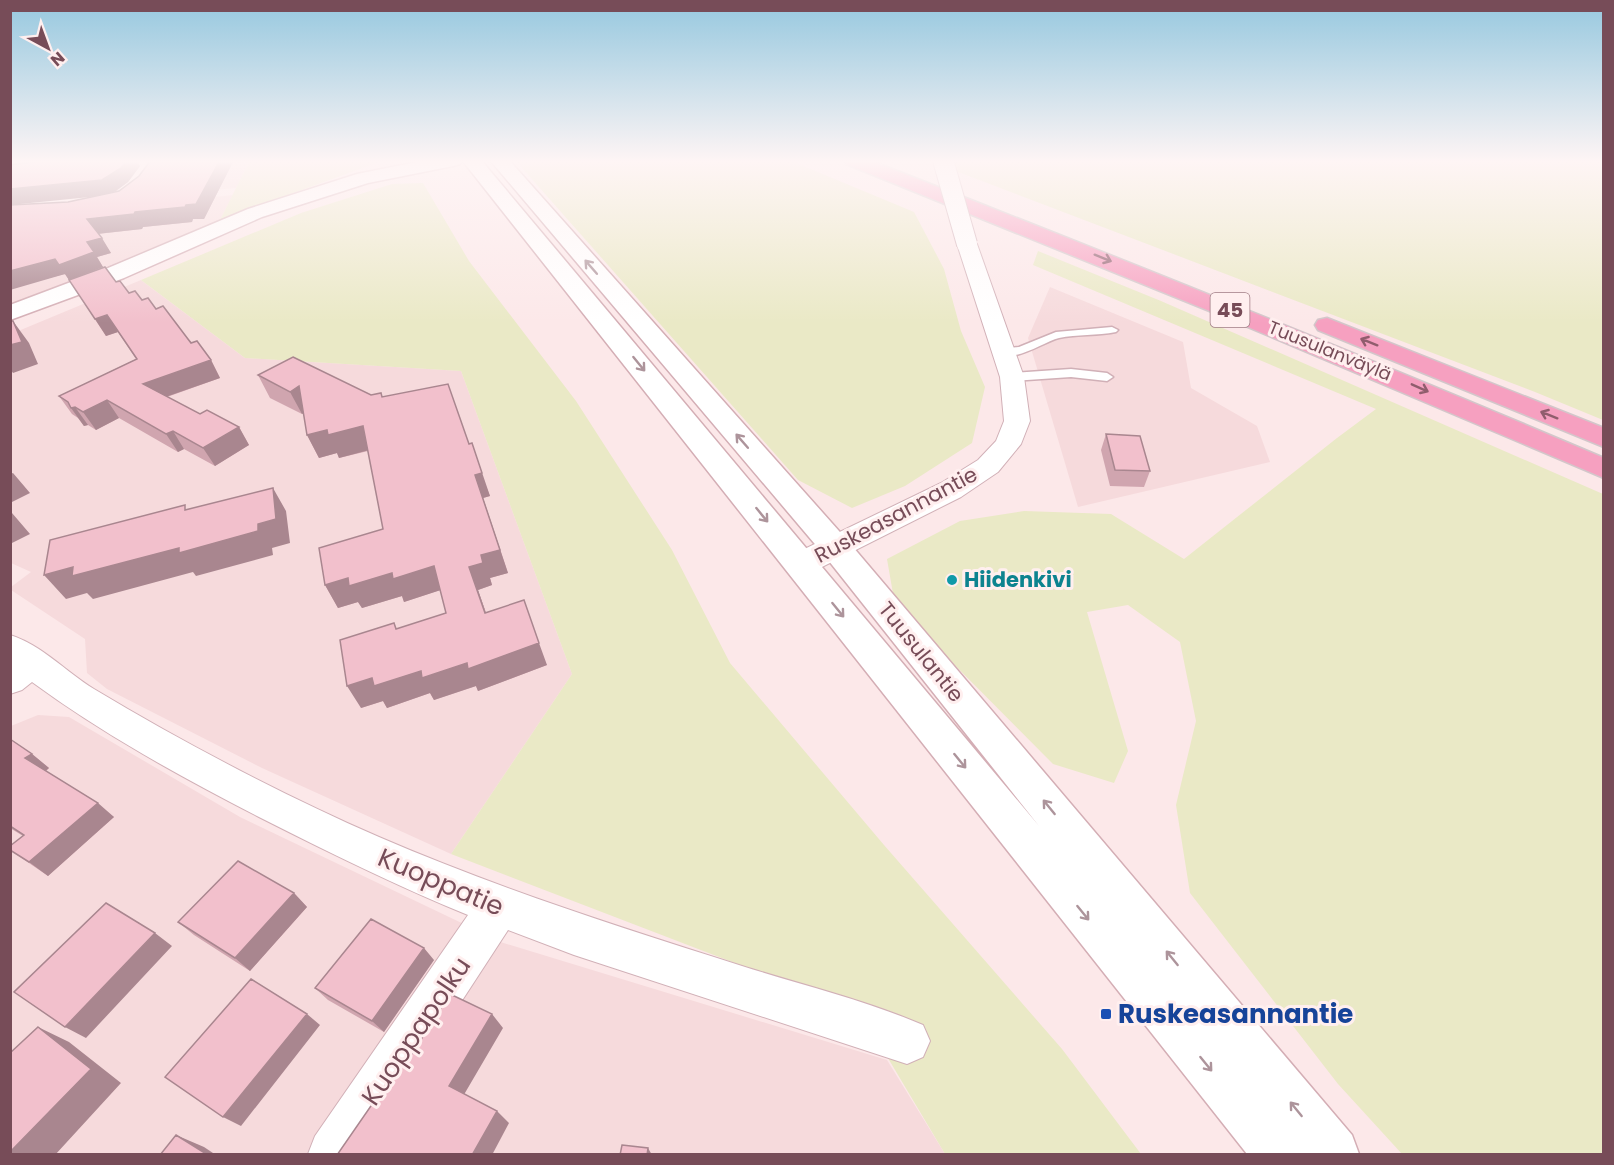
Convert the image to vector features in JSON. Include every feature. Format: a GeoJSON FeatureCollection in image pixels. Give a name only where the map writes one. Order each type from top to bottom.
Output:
{"type":"FeatureCollection","features":[{"type":"Feature","properties":{"kind":"highway","name":"Tuusulanväylä"},"geometry":{"type":"LineString","coordinates":[[989,214],[1398,379],[1604,469]]}},
{"type":"Feature","properties":{"kind":"highway"},"geometry":{"type":"LineString","coordinates":[[1047,214],[1110,238]]}},
{"type":"Feature","properties":{"kind":"highway","name":"Tuusulanväylä"},"geometry":{"type":"LineString","coordinates":[[1308,317],[1604,438]]}},
{"type":"Feature","properties":{"kind":"main road"},"geometry":{"type":"LineString","coordinates":[[10,313],[94,281],[252,214]]}},
{"type":"Feature","properties":{"kind":"main road","name":"Tuusulantie"},"geometry":{"type":"LineString","coordinates":[[519,214],[818,556],[1333,1155]]}},
{"type":"Feature","properties":{"kind":"main road","name":"Tuusulantie"},"geometry":{"type":"LineString","coordinates":[[543,214],[818,556],[1280,1155]]}},
{"type":"Feature","properties":{"kind":"street","name":"Ruskeasannantie"},"geometry":{"type":"LineString","coordinates":[[818,556],[951,490],[988,466],[1008,444],[1017,421],[1012,377],[959,214]]}},
{"type":"Feature","properties":{"kind":"street","name":"Kuoppatie"},"geometry":{"type":"LineString","coordinates":[[18,664],[214,775],[362,849],[499,907],[574,934],[907,1041]]}},
{"type":"Feature","properties":{"kind":"street","name":"Kuoppapolku"},"geometry":{"type":"LineString","coordinates":[[333,1155],[499,907]]}},
{"type":"Feature","properties":{"kind":"lane"},"geometry":{"type":"LineString","coordinates":[[1002,352],[1021,350],[1056,335],[1112,330]]}},
{"type":"Feature","properties":{"kind":"lane"},"geometry":{"type":"LineString","coordinates":[[1012,377],[1071,373],[1107,377]]}},
{"type":"Feature","properties":{"kind":"shaded area"},"geometry":{"type":"Polygon","coordinates":[[[46,214],[223,214],[220,220],[11,306],[11,218],[46,214]]]}},
{"type":"Feature","properties":{"kind":"shaded area"},"geometry":{"type":"Polygon","coordinates":[[[141,280],[245,358],[461,371],[572,674],[451,854],[262,768],[107,689],[87,673],[85,639],[11,590],[11,587],[31,572],[11,563],[11,334],[141,280]]]}},
{"type":"Feature","properties":{"kind":"shaded area"},"geometry":{"type":"Polygon","coordinates":[[[1050,287],[1183,342],[1191,388],[1257,426],[1270,462],[1078,507],[1028,338],[1050,287]]]}},
{"type":"Feature","properties":{"kind":"shaded area"},"geometry":{"type":"Polygon","coordinates":[[[38,715],[69,717],[240,817],[470,927],[311,1154],[11,1154],[11,726],[38,715]]]}},
{"type":"Feature","properties":{"kind":"shaded area"},"geometry":{"type":"Polygon","coordinates":[[[494,940],[887,1060],[945,1154],[348,1154],[494,940]]]}},
{"type":"Feature","properties":{"kind":"green space"},"geometry":{"type":"Polygon","coordinates":[[[223,214],[235,214],[220,220],[223,214]]]}},
{"type":"Feature","properties":{"kind":"green space"},"geometry":{"type":"Polygon","coordinates":[[[298,214],[441,214],[469,261],[576,401],[672,550],[730,663],[884,845],[1062,1049],[1141,1154],[945,1154],[860,1011],[451,854],[572,674],[461,371],[245,358],[141,280],[298,214]]]}},
{"type":"Feature","properties":{"kind":"green space"},"geometry":{"type":"Polygon","coordinates":[[[563,214],[915,214],[944,269],[961,331],[985,387],[972,443],[905,486],[852,508],[798,480],[563,214]]]}},
{"type":"Feature","properties":{"kind":"green space"},"geometry":{"type":"Polygon","coordinates":[[[1069,214],[1603,214],[1603,420],[1069,214]]]}},
{"type":"Feature","properties":{"kind":"green space"},"geometry":{"type":"Polygon","coordinates":[[[1038,251],[1161,301],[1603,494],[1603,1154],[1402,1154],[1338,1084],[1190,893],[1176,805],[1196,721],[1180,642],[1128,605],[1087,612],[1128,751],[1114,783],[1053,764],[895,605],[887,559],[960,521],[1024,511],[1111,514],[1184,559],[1376,409],[1033,265],[1038,251]]]}},
{"type":"Feature","properties":{"kind":"building"},"geometry":{"type":"Polygon","coordinates":[[[10,214],[131,214],[87,219],[102,238],[87,242],[94,252],[59,265],[55,259],[10,271],[10,214]]]}},
{"type":"Feature","properties":{"kind":"building"},"geometry":{"type":"Polygon","coordinates":[[[105,267],[116,282],[120,281],[129,293],[135,291],[142,300],[148,298],[156,309],[163,306],[191,343],[197,341],[211,360],[143,384],[200,414],[207,410],[239,427],[203,448],[173,431],[166,434],[107,400],[83,412],[75,407],[71,408],[68,402],[59,396],[137,359],[107,315],[95,319],[69,280],[105,267]]]}},
{"type":"Feature","properties":{"kind":"building"},"geometry":{"type":"Polygon","coordinates":[[[10,321],[13,321],[22,342],[10,345],[10,321]]]}},
{"type":"Feature","properties":{"kind":"building"},"geometry":{"type":"Polygon","coordinates":[[[293,357],[371,395],[381,393],[382,397],[448,384],[482,473],[475,475],[500,550],[481,555],[483,563],[469,567],[485,613],[524,600],[539,643],[468,669],[467,663],[422,678],[421,671],[374,686],[372,678],[347,686],[340,640],[394,623],[396,629],[446,613],[434,566],[393,579],[392,573],[349,586],[348,578],[325,585],[319,548],[383,529],[363,426],[328,435],[327,430],[307,435],[299,386],[290,392],[258,375],[293,357]]]}},
{"type":"Feature","properties":{"kind":"building"},"geometry":{"type":"Polygon","coordinates":[[[1106,434],[1140,436],[1150,471],[1115,470],[1106,434]]]}},
{"type":"Feature","properties":{"kind":"building"},"geometry":{"type":"Polygon","coordinates":[[[273,488],[276,519],[258,524],[258,531],[179,553],[179,548],[72,576],[73,567],[44,575],[50,540],[185,505],[185,510],[273,488]]]}},
{"type":"Feature","properties":{"kind":"building"},"geometry":{"type":"Polygon","coordinates":[[[10,739],[32,754],[25,758],[98,803],[29,862],[10,850],[10,846],[24,835],[10,826],[10,739]]]}},
{"type":"Feature","properties":{"kind":"building"},"geometry":{"type":"Polygon","coordinates":[[[238,861],[294,893],[235,958],[178,922],[238,861]]]}},
{"type":"Feature","properties":{"kind":"building"},"geometry":{"type":"Polygon","coordinates":[[[106,903],[155,933],[65,1027],[14,992],[106,903]]]}},
{"type":"Feature","properties":{"kind":"building"},"geometry":{"type":"Polygon","coordinates":[[[371,919],[424,948],[372,1021],[315,988],[371,919]]]}},
{"type":"Feature","properties":{"kind":"building"},"geometry":{"type":"Polygon","coordinates":[[[251,979],[307,1014],[223,1117],[165,1077],[251,979]]]}},
{"type":"Feature","properties":{"kind":"building"},"geometry":{"type":"Polygon","coordinates":[[[450,994],[492,1014],[449,1086],[497,1111],[472,1155],[337,1155],[402,1061],[406,1063],[450,994]]]}},
{"type":"Feature","properties":{"kind":"building"},"geometry":{"type":"Polygon","coordinates":[[[38,1027],[91,1069],[10,1152],[10,1053],[38,1027]]]}},
{"type":"Feature","properties":{"kind":"building"},"geometry":{"type":"Polygon","coordinates":[[[176,1135],[208,1155],[160,1155],[176,1135]]]}},
{"type":"Feature","properties":{"kind":"building"},"geometry":{"type":"Polygon","coordinates":[[[622,1145],[648,1148],[647,1155],[620,1155],[622,1145]]]}},
{"type":"Feature","properties":{"kind":"place","name":"Hiidenkivi"},"geometry":{"type":"Point","coordinates":[952,580]}},
{"type":"Feature","properties":{"kind":"place","name":"Ruskeasannantie"},"geometry":{"type":"Point","coordinates":[1106,1014]}}]}
